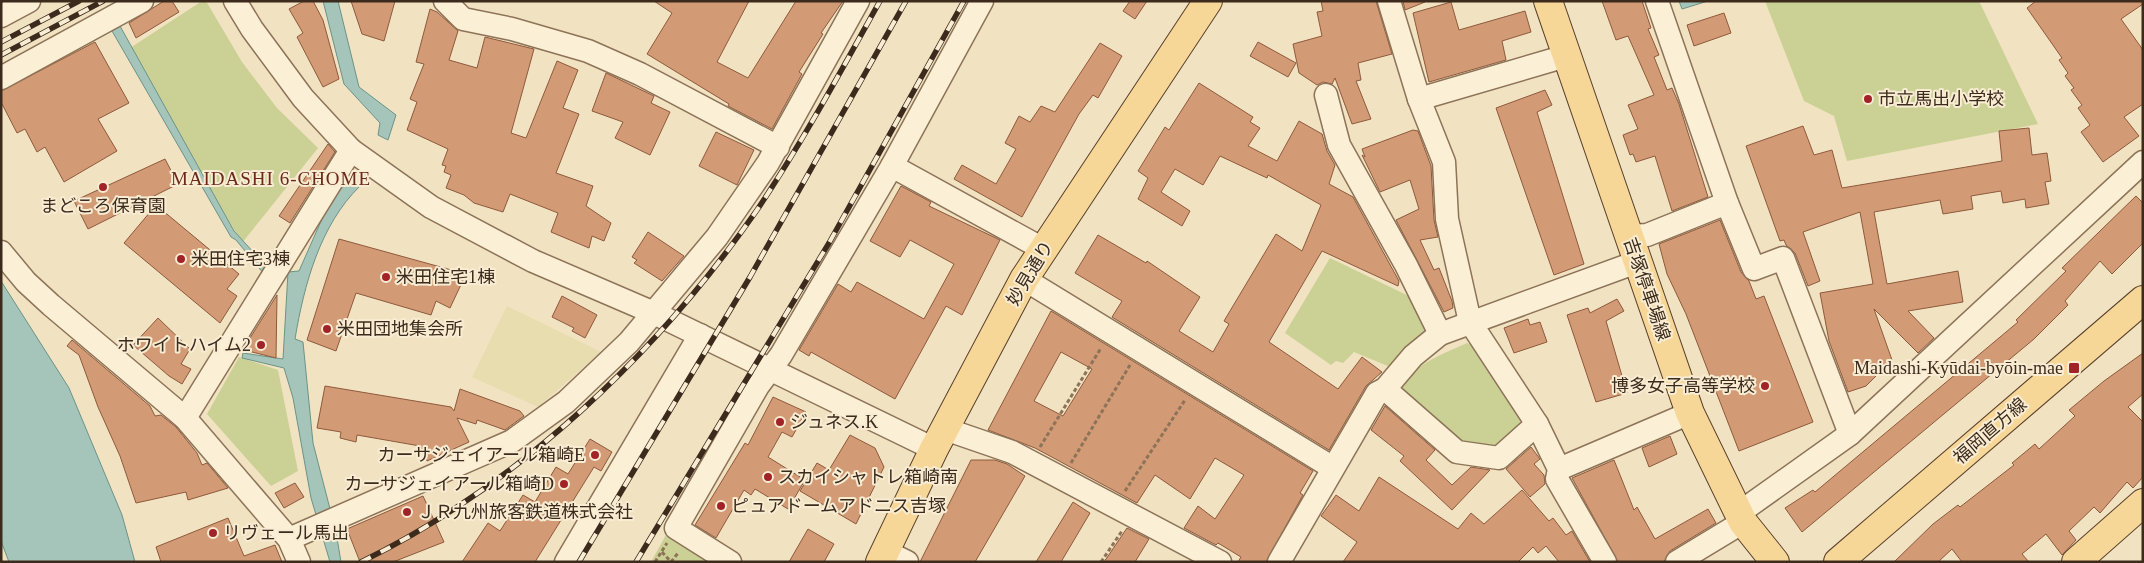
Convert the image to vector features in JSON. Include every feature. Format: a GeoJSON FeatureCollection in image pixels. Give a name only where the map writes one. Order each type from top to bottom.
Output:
{"type":"FeatureCollection","features":[{"type":"Feature","properties":{"kind":"main road","name":"妙見通り"},"geometry":{"type":"LineString","coordinates":[[891,558],[939,439],[1024,279],[1208,1]]}},
{"type":"Feature","properties":{"kind":"main road","name":"吉塚停車場線"},"geometry":{"type":"LineString","coordinates":[[1548,1],[1690,414],[1741,518],[1775,562]]}},
{"type":"Feature","properties":{"kind":"main road","name":"福岡直方線"},"geometry":{"type":"LineString","coordinates":[[1838,562],[2143,300]]}},
{"type":"Feature","properties":{"kind":"main road"},"geometry":{"type":"LineString","coordinates":[[2076,562],[2143,503]]}},
{"type":"Feature","properties":{"kind":"street"},"geometry":{"type":"LineString","coordinates":[[1,16],[29,1]]}},
{"type":"Feature","properties":{"kind":"street"},"geometry":{"type":"LineString","coordinates":[[1,78],[142,1]]}},
{"type":"Feature","properties":{"kind":"street"},"geometry":{"type":"LineString","coordinates":[[235,1],[252,29],[303,98],[351,150],[431,207],[533,261],[654,313],[770,370],[939,439],[1012,452],[1220,562]]}},
{"type":"Feature","properties":{"kind":"street"},"geometry":{"type":"LineString","coordinates":[[446,1],[463,20],[512,29],[588,51],[623,66],[778,147]]}},
{"type":"Feature","properties":{"kind":"street"},"geometry":{"type":"LineString","coordinates":[[289,539],[512,441],[566,402],[628,342],[717,237],[778,147],[858,1]]}},
{"type":"Feature","properties":{"kind":"street"},"geometry":{"type":"LineString","coordinates":[[730,562],[676,528],[770,370],[781,355],[892,166],[982,1]]}},
{"type":"Feature","properties":{"kind":"street"},"geometry":{"type":"LineString","coordinates":[[1389,1],[1419,99],[1444,162],[1446,219],[1470,322],[1537,424],[1559,469],[1557,479],[1605,562]]}},
{"type":"Feature","properties":{"kind":"street"},"geometry":{"type":"LineString","coordinates":[[1657,1],[1727,203],[1754,269],[1783,258],[1850,434]]}},
{"type":"Feature","properties":{"kind":"street"},"geometry":{"type":"LineString","coordinates":[[1419,99],[1566,56]]}},
{"type":"Feature","properties":{"kind":"street"},"geometry":{"type":"LineString","coordinates":[[1326,95],[1339,145],[1406,265],[1440,334]]}},
{"type":"Feature","properties":{"kind":"street"},"geometry":{"type":"LineString","coordinates":[[185,418],[351,150]]}},
{"type":"Feature","properties":{"kind":"street"},"geometry":{"type":"LineString","coordinates":[[1677,562],[1741,518],[1850,434],[2143,162]]}},
{"type":"Feature","properties":{"kind":"street"},"geometry":{"type":"LineString","coordinates":[[892,166],[1043,249]]}},
{"type":"Feature","properties":{"kind":"street"},"geometry":{"type":"LineString","coordinates":[[1629,236],[1647,235],[1727,203]]}},
{"type":"Feature","properties":{"kind":"street"},"geometry":{"type":"LineString","coordinates":[[1,252],[26,282],[51,305],[185,418],[289,539],[299,562]]}},
{"type":"Feature","properties":{"kind":"street"},"geometry":{"type":"LineString","coordinates":[[1279,562],[1377,393],[1385,389],[1413,356],[1440,334],[1638,262]]}},
{"type":"Feature","properties":{"kind":"street"},"geometry":{"type":"LineString","coordinates":[[1024,279],[1112,331],[1333,468]]}},
{"type":"Feature","properties":{"kind":"street"},"geometry":{"type":"LineString","coordinates":[[566,562],[700,335]]}},
{"type":"Feature","properties":{"kind":"street"},"geometry":{"type":"LineString","coordinates":[[1385,389],[1457,452],[1499,458],[1537,424]]}},
{"type":"Feature","properties":{"kind":"street"},"geometry":{"type":"LineString","coordinates":[[1559,469],[1690,414]]}},
{"type":"Feature","properties":{"kind":"path"},"geometry":{"type":"LineString","coordinates":[[1031,462],[1112,331]]}},
{"type":"Feature","properties":{"kind":"path"},"geometry":{"type":"LineString","coordinates":[[1062,478],[1140,349]]}},
{"type":"Feature","properties":{"kind":"path"},"geometry":{"type":"LineString","coordinates":[[1101,562],[1124,511],[1196,383]]}},
{"type":"Feature","properties":{"kind":"path"},"geometry":{"type":"LineString","coordinates":[[655,562],[672,536]]}},
{"type":"Feature","properties":{"kind":"path"},"geometry":{"type":"LineString","coordinates":[[662,552],[670,562]]}},
{"type":"Feature","properties":{"kind":"shaded area"},"geometry":{"type":"Polygon","coordinates":[[[507,306],[601,352],[538,407],[472,377],[507,306]]]}},
{"type":"Feature","properties":{"kind":"green space"},"geometry":{"type":"Polygon","coordinates":[[[202,1],[206,1],[242,62],[277,108],[318,148],[242,243],[127,50],[202,1]]]}},
{"type":"Feature","properties":{"kind":"green space"},"geometry":{"type":"Polygon","coordinates":[[[1765,1],[1979,1],[2038,124],[1847,161],[1834,116],[1804,101],[1765,1]]]}},
{"type":"Feature","properties":{"kind":"green space"},"geometry":{"type":"Polygon","coordinates":[[[1330,258],[1417,300],[1427,334],[1395,369],[1354,352],[1343,363],[1336,361],[1331,365],[1285,333],[1330,258]]]}},
{"type":"Feature","properties":{"kind":"green space"},"geometry":{"type":"Polygon","coordinates":[[[1467,343],[1472,345],[1522,416],[1517,430],[1497,454],[1460,448],[1396,392],[1418,368],[1467,343]]]}},
{"type":"Feature","properties":{"kind":"green space"},"geometry":{"type":"Polygon","coordinates":[[[239,357],[278,370],[298,471],[271,486],[207,414],[239,357]]]}},
{"type":"Feature","properties":{"kind":"green space"},"geometry":{"type":"Polygon","coordinates":[[[667,533],[713,562],[651,562],[667,533]]]}},
{"type":"Feature","properties":{"kind":"water"},"geometry":{"type":"Polygon","coordinates":[[[323,1],[338,1],[359,87],[396,115],[388,140],[378,135],[380,123],[344,84],[323,1]]]}},
{"type":"Feature","properties":{"kind":"water"},"geometry":{"type":"Polygon","coordinates":[[[1679,1],[1708,1],[1682,9],[1679,1]]]}},
{"type":"Feature","properties":{"kind":"water"},"geometry":{"type":"Polygon","coordinates":[[[120,26],[234,231],[267,267],[264,274],[236,240],[231,237],[112,31],[120,26]]]}},
{"type":"Feature","properties":{"kind":"water"},"geometry":{"type":"Polygon","coordinates":[[[349,175],[360,186],[334,219],[324,237],[303,298],[295,339],[303,342],[313,443],[336,532],[341,562],[330,562],[311,498],[293,398],[284,368],[242,358],[243,353],[283,359],[288,272],[299,271],[333,194],[349,175]]]}},
{"type":"Feature","properties":{"kind":"water"},"geometry":{"type":"Polygon","coordinates":[[[1,281],[69,388],[122,515],[135,562],[9,562],[1,541],[1,281]]]}},
{"type":"Feature","properties":{"kind":"building"},"geometry":{"type":"Polygon","coordinates":[[[164,1],[172,1],[179,12],[136,38],[129,23],[164,1]]]}},
{"type":"Feature","properties":{"kind":"building"},"geometry":{"type":"Polygon","coordinates":[[[304,1],[313,1],[323,20],[339,79],[323,87],[297,37],[303,33],[289,9],[304,1]]]}},
{"type":"Feature","properties":{"kind":"building"},"geometry":{"type":"Polygon","coordinates":[[[351,1],[395,1],[384,41],[362,34],[351,1]]]}},
{"type":"Feature","properties":{"kind":"building"},"geometry":{"type":"Polygon","coordinates":[[[654,1],[749,1],[717,62],[748,78],[796,1],[843,1],[821,33],[823,34],[799,72],[802,74],[772,129],[728,106],[729,104],[647,54],[672,13],[654,1]]]}},
{"type":"Feature","properties":{"kind":"building"},"geometry":{"type":"Polygon","coordinates":[[[1130,1],[1147,1],[1135,19],[1123,11],[1130,1]]]}},
{"type":"Feature","properties":{"kind":"building"},"geometry":{"type":"Polygon","coordinates":[[[1321,1],[1376,1],[1392,54],[1358,63],[1361,80],[1356,81],[1371,119],[1352,124],[1335,78],[1332,84],[1323,82],[1317,85],[1299,73],[1293,44],[1322,36],[1317,12],[1323,11],[1321,1]]]}},
{"type":"Feature","properties":{"kind":"building"},"geometry":{"type":"Polygon","coordinates":[[[1403,1],[1425,1],[1425,2],[1405,10],[1403,1]]]}},
{"type":"Feature","properties":{"kind":"building"},"geometry":{"type":"Polygon","coordinates":[[[1602,1],[1642,1],[1651,28],[1648,29],[1659,55],[1654,57],[1667,90],[1672,88],[1679,104],[1708,197],[1672,211],[1655,156],[1636,162],[1633,154],[1630,155],[1623,135],[1638,129],[1628,105],[1654,95],[1628,36],[1616,40],[1602,1]]]}},
{"type":"Feature","properties":{"kind":"building"},"geometry":{"type":"Polygon","coordinates":[[[2036,1],[2143,1],[2143,4],[2121,19],[2143,50],[2143,104],[2124,117],[2139,136],[2103,162],[2081,132],[2090,125],[2078,108],[2082,105],[2071,90],[2074,88],[2065,76],[2068,73],[2059,60],[2062,58],[2027,8],[2036,1]]]}},
{"type":"Feature","properties":{"kind":"building"},"geometry":{"type":"Polygon","coordinates":[[[1451,2],[1459,30],[1525,11],[1531,32],[1502,41],[1506,60],[1429,82],[1413,13],[1451,2]]]}},
{"type":"Feature","properties":{"kind":"building"},"geometry":{"type":"Polygon","coordinates":[[[430,9],[437,12],[458,31],[449,60],[477,68],[485,37],[534,49],[511,133],[526,138],[557,61],[578,70],[563,108],[579,114],[556,173],[593,186],[586,206],[611,223],[604,241],[592,236],[589,248],[551,232],[558,213],[510,194],[503,212],[474,203],[464,195],[446,188],[451,175],[444,172],[446,166],[442,165],[448,149],[407,130],[417,102],[410,99],[424,64],[416,62],[430,9]]]}},
{"type":"Feature","properties":{"kind":"building"},"geometry":{"type":"Polygon","coordinates":[[[1724,13],[1731,33],[1694,46],[1687,25],[1724,13]]]}},
{"type":"Feature","properties":{"kind":"building"},"geometry":{"type":"Polygon","coordinates":[[[95,42],[129,103],[98,119],[117,151],[64,182],[45,147],[37,152],[25,129],[17,133],[1,102],[1,91],[95,42]]]}},
{"type":"Feature","properties":{"kind":"building"},"geometry":{"type":"Polygon","coordinates":[[[1258,42],[1296,63],[1288,77],[1250,56],[1258,42]]]}},
{"type":"Feature","properties":{"kind":"building"},"geometry":{"type":"Polygon","coordinates":[[[1100,43],[1122,56],[1098,98],[1093,95],[1079,114],[1022,217],[954,179],[962,165],[996,184],[1016,149],[1005,143],[1019,116],[1030,122],[1041,106],[1055,112],[1100,43]]]}},
{"type":"Feature","properties":{"kind":"building"},"geometry":{"type":"Polygon","coordinates":[[[606,73],[654,96],[651,103],[670,112],[650,155],[615,138],[623,122],[592,111],[606,73]]]}},
{"type":"Feature","properties":{"kind":"building"},"geometry":{"type":"Polygon","coordinates":[[[1199,83],[1253,117],[1250,122],[1260,128],[1248,146],[1277,161],[1299,121],[1322,134],[1327,151],[1335,165],[1329,184],[1353,197],[1399,281],[1398,286],[1322,251],[1269,342],[1338,389],[1362,357],[1382,372],[1366,386],[1329,450],[1112,317],[1122,301],[1075,273],[1098,235],[1146,263],[1147,261],[1200,297],[1179,331],[1213,352],[1229,324],[1224,321],[1276,234],[1302,251],[1321,205],[1268,175],[1267,178],[1220,156],[1203,185],[1175,169],[1161,192],[1190,211],[1182,226],[1138,199],[1148,178],[1138,171],[1165,127],[1169,130],[1199,83]]]}},
{"type":"Feature","properties":{"kind":"building"},"geometry":{"type":"Polygon","coordinates":[[[1545,90],[1552,105],[1537,112],[1584,264],[1554,275],[1496,108],[1545,90]]]}},
{"type":"Feature","properties":{"kind":"building"},"geometry":{"type":"Polygon","coordinates":[[[1803,126],[1814,155],[1832,150],[1842,188],[2002,161],[1999,131],[2029,128],[2032,155],[2047,153],[2051,181],[2045,182],[2049,204],[2026,208],[2025,199],[2003,203],[2001,191],[1971,196],[1973,209],[1943,214],[1940,200],[1874,212],[1887,284],[1958,271],[1963,302],[1908,311],[1934,338],[1918,353],[1874,309],[1892,360],[1866,386],[1848,392],[1829,341],[1820,293],[1873,284],[1860,212],[1803,232],[1820,281],[1808,286],[1795,253],[1786,245],[1784,240],[1780,241],[1746,146],[1803,126]]]}},
{"type":"Feature","properties":{"kind":"building"},"geometry":{"type":"Polygon","coordinates":[[[1413,130],[1418,131],[1431,166],[1434,220],[1438,237],[1420,240],[1434,270],[1439,268],[1452,301],[1453,308],[1444,312],[1396,220],[1419,209],[1410,180],[1380,192],[1362,155],[1365,157],[1362,149],[1413,130]]]}},
{"type":"Feature","properties":{"kind":"building"},"geometry":{"type":"Polygon","coordinates":[[[716,132],[754,150],[737,185],[699,166],[716,132]]]}},
{"type":"Feature","properties":{"kind":"building"},"geometry":{"type":"Polygon","coordinates":[[[328,144],[335,152],[290,223],[279,216],[328,144]]]}},
{"type":"Feature","properties":{"kind":"building"},"geometry":{"type":"Polygon","coordinates":[[[165,159],[178,184],[88,229],[74,201],[165,159]]]}},
{"type":"Feature","properties":{"kind":"building"},"geometry":{"type":"Polygon","coordinates":[[[901,186],[931,202],[929,206],[1000,240],[962,315],[946,306],[895,399],[811,352],[809,356],[799,350],[838,284],[851,292],[857,282],[924,319],[954,264],[910,240],[900,257],[870,241],[901,186]]]}},
{"type":"Feature","properties":{"kind":"building"},"geometry":{"type":"Polygon","coordinates":[[[2136,196],[2143,203],[2143,243],[2112,274],[2100,261],[2065,301],[2068,305],[2034,339],[1802,532],[1785,508],[1813,490],[1815,492],[2018,322],[2016,320],[2066,271],[2062,268],[2136,196]]]}},
{"type":"Feature","properties":{"kind":"building","name":"米田住宅3棟"},"geometry":{"type":"Polygon","coordinates":[[[156,205],[239,274],[227,289],[237,296],[220,323],[124,243],[156,205]]]}},
{"type":"Feature","properties":{"kind":"building"},"geometry":{"type":"Polygon","coordinates":[[[1720,220],[1741,272],[1749,281],[1756,299],[1764,296],[1813,422],[1739,451],[1686,314],[1667,274],[1659,244],[1720,220]]]}},
{"type":"Feature","properties":{"kind":"building"},"geometry":{"type":"Polygon","coordinates":[[[648,232],[684,256],[662,281],[634,263],[637,260],[632,257],[648,232]]]}},
{"type":"Feature","properties":{"kind":"building","name":"米田住宅1棟"},"geometry":{"type":"Polygon","coordinates":[[[339,239],[466,274],[450,308],[436,301],[431,315],[356,293],[336,351],[307,340],[339,239]]]}},
{"type":"Feature","properties":{"kind":"building"},"geometry":{"type":"Polygon","coordinates":[[[277,295],[276,358],[244,350],[245,346],[277,295]]]}},
{"type":"Feature","properties":{"kind":"building"},"geometry":{"type":"Polygon","coordinates":[[[562,296],[597,315],[585,338],[572,331],[574,328],[552,317],[562,296]]]}},
{"type":"Feature","properties":{"kind":"building"},"geometry":{"type":"Polygon","coordinates":[[[1617,299],[1624,311],[1606,321],[1627,393],[1596,402],[1567,315],[1588,308],[1590,313],[1617,299]]]}},
{"type":"Feature","properties":{"kind":"building"},"geometry":{"type":"Polygon","coordinates":[[[1051,311],[1313,471],[1300,493],[1303,495],[1266,562],[1238,562],[1241,557],[1218,543],[1216,545],[1184,528],[1198,506],[1215,519],[1244,475],[1215,458],[1190,499],[1155,475],[1137,503],[1035,448],[988,430],[1051,311]],[[1061,352],[1034,401],[1063,416],[1092,369],[1061,352]]]}},
{"type":"Feature","properties":{"kind":"building"},"geometry":{"type":"Polygon","coordinates":[[[158,318],[190,349],[181,364],[191,369],[182,384],[169,376],[133,345],[158,318]]]}},
{"type":"Feature","properties":{"kind":"building"},"geometry":{"type":"Polygon","coordinates":[[[1528,319],[1530,325],[1540,322],[1547,342],[1514,353],[1504,328],[1528,319]]]}},
{"type":"Feature","properties":{"kind":"building"},"geometry":{"type":"Polygon","coordinates":[[[72,340],[150,406],[155,416],[161,415],[176,427],[197,453],[202,465],[207,463],[228,488],[188,500],[186,492],[136,503],[120,456],[98,407],[79,355],[67,346],[72,340]]]}},
{"type":"Feature","properties":{"kind":"building"},"geometry":{"type":"Polygon","coordinates":[[[2143,353],[2143,394],[2128,407],[2143,422],[2143,477],[2133,488],[2127,482],[2100,513],[2094,507],[2069,531],[2076,540],[2062,555],[2046,534],[2022,554],[2029,562],[1962,562],[1952,549],[1938,562],[1894,562],[1933,524],[1958,505],[1960,507],[2014,465],[2012,463],[2035,444],[2039,449],[2075,416],[2069,410],[2104,381],[2143,353]]]}},
{"type":"Feature","properties":{"kind":"building"},"geometry":{"type":"Polygon","coordinates":[[[325,386],[451,407],[454,411],[460,389],[520,411],[524,416],[505,430],[477,420],[476,424],[457,418],[469,442],[427,461],[420,446],[357,435],[356,442],[340,438],[341,432],[317,428],[325,386]]]}},
{"type":"Feature","properties":{"kind":"building"},"geometry":{"type":"Polygon","coordinates":[[[773,397],[806,412],[792,437],[782,432],[768,457],[805,480],[788,509],[755,489],[751,495],[744,490],[716,538],[695,525],[745,443],[748,445],[773,397]]]}},
{"type":"Feature","properties":{"kind":"building"},"geometry":{"type":"Polygon","coordinates":[[[1385,406],[1435,450],[1426,460],[1452,485],[1471,467],[1490,470],[1452,510],[1400,461],[1404,456],[1371,430],[1385,406]]]}},
{"type":"Feature","properties":{"kind":"building"},"geometry":{"type":"Polygon","coordinates":[[[850,435],[875,448],[884,467],[856,524],[800,491],[817,463],[829,470],[850,435]]]}},
{"type":"Feature","properties":{"kind":"building"},"geometry":{"type":"Polygon","coordinates":[[[1670,436],[1677,454],[1649,467],[1642,448],[1670,436]]]}},
{"type":"Feature","properties":{"kind":"building"},"geometry":{"type":"Polygon","coordinates":[[[590,439],[612,452],[601,471],[594,467],[535,562],[462,562],[488,523],[500,531],[523,495],[535,502],[556,467],[568,474],[590,439]]]}},
{"type":"Feature","properties":{"kind":"building"},"geometry":{"type":"Polygon","coordinates":[[[1531,447],[1540,459],[1534,464],[1544,475],[1545,484],[1530,497],[1506,469],[1531,447]]]}},
{"type":"Feature","properties":{"kind":"building"},"geometry":{"type":"Polygon","coordinates":[[[971,460],[995,460],[1007,464],[1025,476],[975,562],[920,562],[971,460]]]}},
{"type":"Feature","properties":{"kind":"building"},"geometry":{"type":"Polygon","coordinates":[[[1614,460],[1634,510],[1637,507],[1655,539],[1708,509],[1716,523],[1670,551],[1664,562],[1618,562],[1572,478],[1614,460]]]}},
{"type":"Feature","properties":{"kind":"building"},"geometry":{"type":"Polygon","coordinates":[[[1379,477],[1458,529],[1471,513],[1484,524],[1522,490],[1549,521],[1553,518],[1566,535],[1572,531],[1590,562],[1559,562],[1546,546],[1538,553],[1533,547],[1518,562],[1343,562],[1357,542],[1321,516],[1336,495],[1359,511],[1379,477]]]}},
{"type":"Feature","properties":{"kind":"building"},"geometry":{"type":"Polygon","coordinates":[[[295,483],[304,497],[284,508],[275,493],[295,483]]]}},
{"type":"Feature","properties":{"kind":"building","name":"ＪＲ九州旅客鉄道株式会社"},"geometry":{"type":"Polygon","coordinates":[[[423,496],[444,542],[393,562],[360,562],[347,529],[423,496]]]}},
{"type":"Feature","properties":{"kind":"building"},"geometry":{"type":"Polygon","coordinates":[[[1073,502],[1090,513],[1061,562],[1036,562],[1073,502]]]}},
{"type":"Feature","properties":{"kind":"building","name":"リヴェール馬出"},"geometry":{"type":"Polygon","coordinates":[[[228,518],[244,556],[275,545],[282,562],[161,562],[156,547],[228,518]]]}},
{"type":"Feature","properties":{"kind":"building"},"geometry":{"type":"Polygon","coordinates":[[[1127,528],[1149,539],[1135,562],[1104,562],[1127,528]]]}},
{"type":"Feature","properties":{"kind":"building"},"geometry":{"type":"Polygon","coordinates":[[[808,529],[834,544],[824,562],[789,562],[808,529]]]}},
{"type":"Feature","properties":{"kind":"railway"},"geometry":{"type":"LineString","coordinates":[[1,42],[79,1]]}},
{"type":"Feature","properties":{"kind":"railway"},"geometry":{"type":"LineString","coordinates":[[1,55],[103,1]]}},
{"type":"Feature","properties":{"kind":"railway"},"geometry":{"type":"LineString","coordinates":[[361,562],[420,530],[476,494],[530,455],[581,411],[629,365],[718,264],[757,210],[805,133],[880,1]]}},
{"type":"Feature","properties":{"kind":"railway"},"geometry":{"type":"LineString","coordinates":[[579,562],[750,277],[906,1]]}},
{"type":"Feature","properties":{"kind":"railway"},"geometry":{"type":"LineString","coordinates":[[636,562],[829,243],[964,1]]}},
{"type":"Feature","properties":{"kind":"place","name":"市立馬出小学校"},"geometry":{"type":"Point","coordinates":[1868,99]}},
{"type":"Feature","properties":{"kind":"place","name":"まどころ保育園"},"geometry":{"type":"Point","coordinates":[103,187]}},
{"type":"Feature","properties":{"kind":"place","name":"米田住宅3棟"},"geometry":{"type":"Point","coordinates":[181,259]}},
{"type":"Feature","properties":{"kind":"place","name":"米田住宅1棟"},"geometry":{"type":"Point","coordinates":[386,277]}},
{"type":"Feature","properties":{"kind":"place","name":"米田団地集会所"},"geometry":{"type":"Point","coordinates":[327,329]}},
{"type":"Feature","properties":{"kind":"place","name":"ホワイトハイム2"},"geometry":{"type":"Point","coordinates":[261,345]}},
{"type":"Feature","properties":{"kind":"place","name":"Maidashi-Kyūdai-byōin-mae"},"geometry":{"type":"Point","coordinates":[2074,368]}},
{"type":"Feature","properties":{"kind":"place","name":"博多女子高等学校"},"geometry":{"type":"Point","coordinates":[1765,386]}},
{"type":"Feature","properties":{"kind":"place","name":"ジュネス.K"},"geometry":{"type":"Point","coordinates":[780,422]}},
{"type":"Feature","properties":{"kind":"place","name":"カーサジェイアール箱崎E"},"geometry":{"type":"Point","coordinates":[595,455]}},
{"type":"Feature","properties":{"kind":"place","name":"スカイシャトレ箱崎南"},"geometry":{"type":"Point","coordinates":[768,477]}},
{"type":"Feature","properties":{"kind":"place","name":"カーサジェイアール箱崎D"},"geometry":{"type":"Point","coordinates":[564,484]}},
{"type":"Feature","properties":{"kind":"place","name":"ピュアドームアドニス吉塚"},"geometry":{"type":"Point","coordinates":[721,506]}},
{"type":"Feature","properties":{"kind":"place","name":"ＪＲ九州旅客鉄道株式会社"},"geometry":{"type":"Point","coordinates":[407,512]}},
{"type":"Feature","properties":{"kind":"place","name":"リヴェール馬出"},"geometry":{"type":"Point","coordinates":[213,533]}},
{"type":"Feature","properties":{"kind":"district","name":"MAIDASHI 6-CHOME"},"geometry":{"type":"Point","coordinates":[271,178]}}]}
